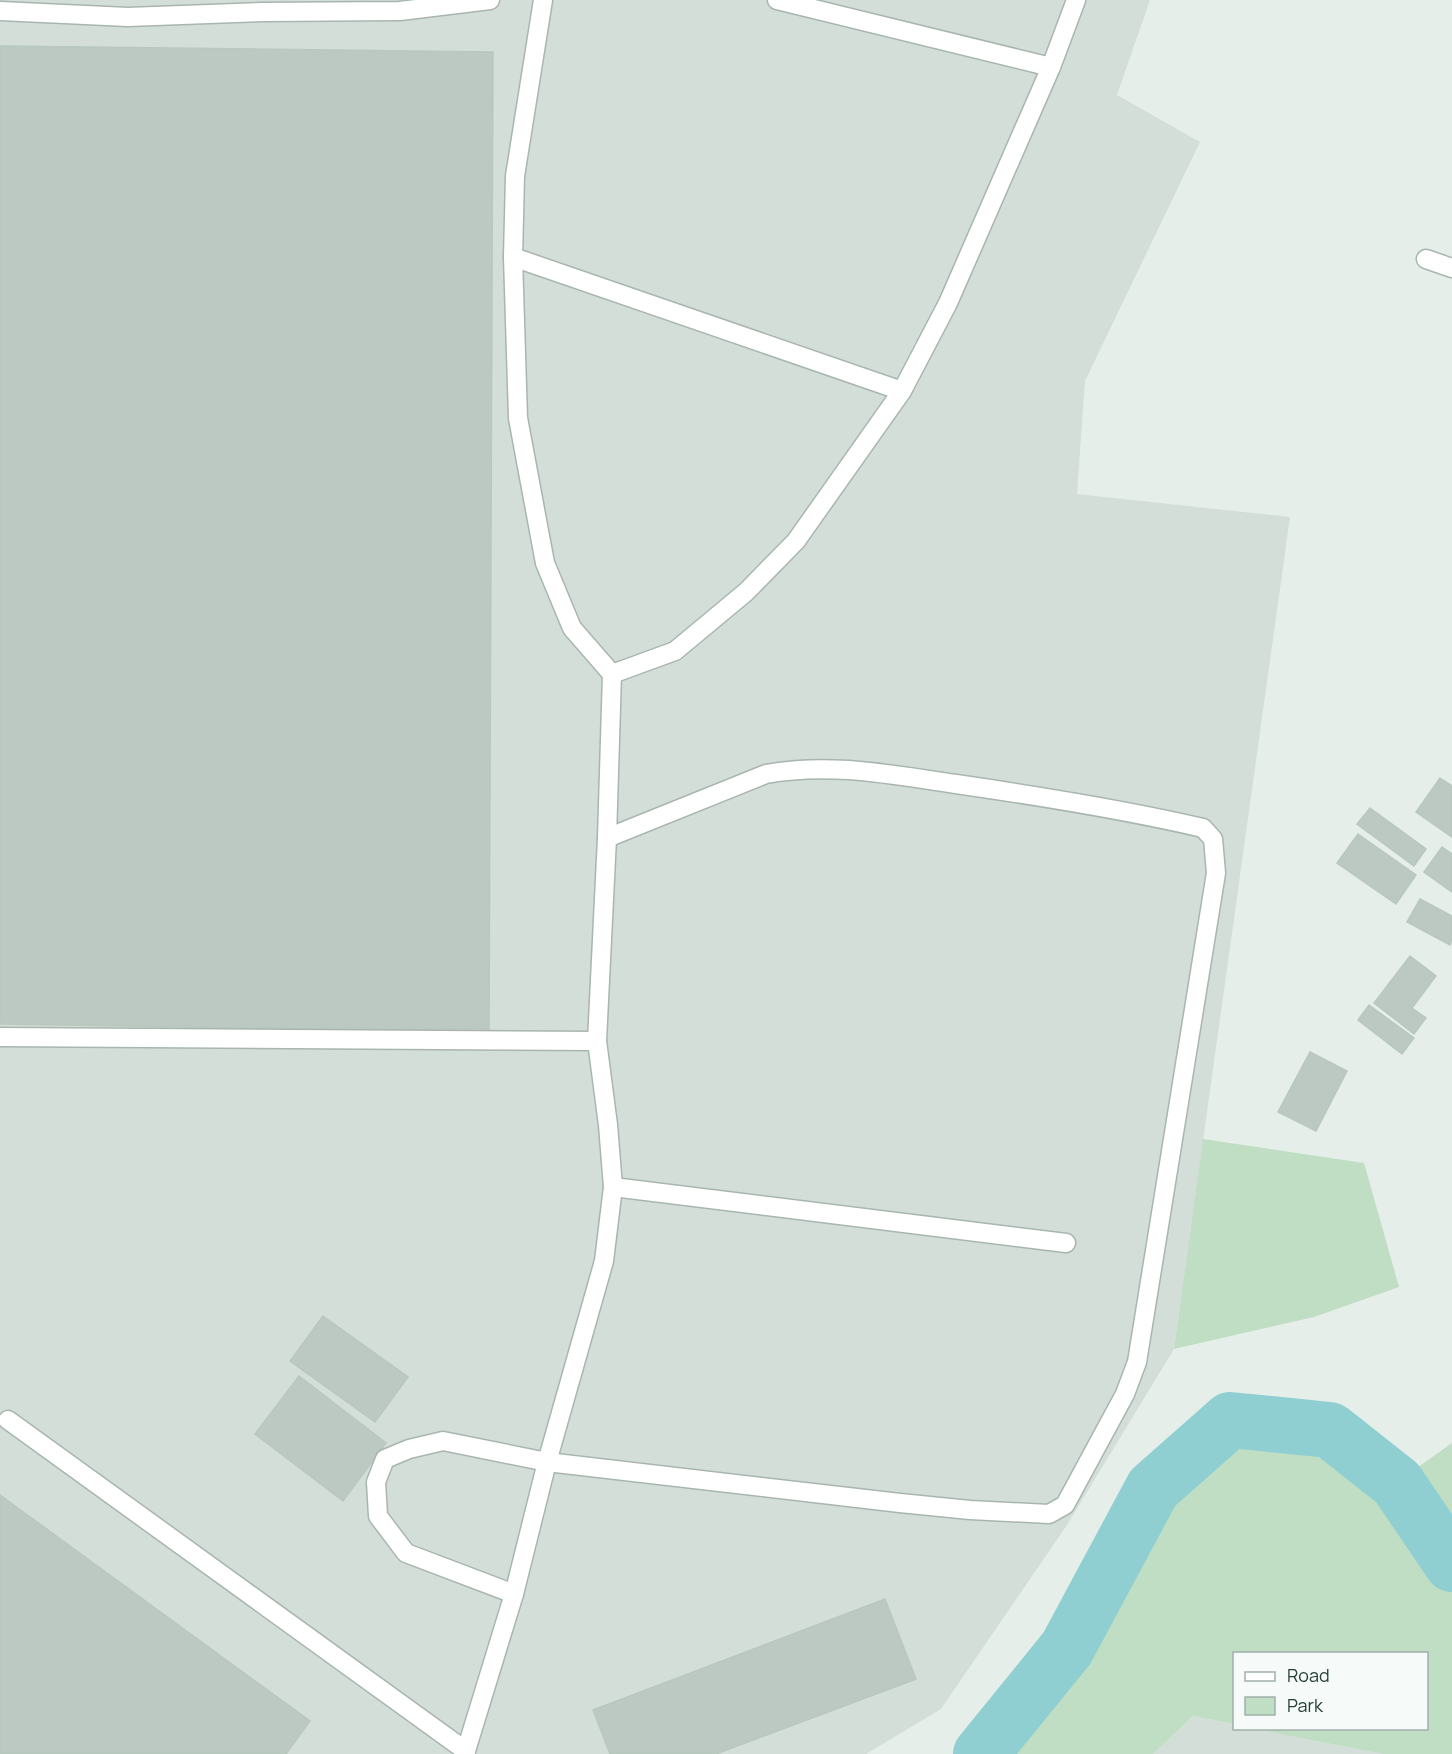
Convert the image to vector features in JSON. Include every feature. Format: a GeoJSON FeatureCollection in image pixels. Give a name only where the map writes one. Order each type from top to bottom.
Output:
{"type":"FeatureCollection","features":[{"type":"Feature","properties":{"kind":"lane"},"geometry":{"type":"LineString","coordinates":[[117,0],[128,17]]}},
{"type":"Feature","properties":{"kind":"lane"},"geometry":{"type":"LineString","coordinates":[[0,11],[128,17],[260,6],[340,6],[400,11],[489,0]]}},
{"type":"Feature","properties":{"kind":"lane"},"geometry":{"type":"LineString","coordinates":[[8,1420],[465,1752],[514,1594],[547,1462],[604,1261],[613,1187],[597,1041],[612,674],[572,628],[545,563],[518,418],[513,257],[514,176],[543,0]]}},
{"type":"Feature","properties":{"kind":"lane"},"geometry":{"type":"LineString","coordinates":[[777,0],[1051,67]]}},
{"type":"Feature","properties":{"kind":"lane"},"geometry":{"type":"LineString","coordinates":[[612,674],[675,651],[746,592],[796,541],[902,391],[948,303],[1051,67],[1076,0]]}},
{"type":"Feature","properties":{"kind":"lane"},"geometry":{"type":"LineString","coordinates":[[513,257],[902,391]]}},
{"type":"Feature","properties":{"kind":"lane"},"geometry":{"type":"LineString","coordinates":[[1426,259],[1452,268]]}},
{"type":"Feature","properties":{"kind":"lane"},"geometry":{"type":"LineString","coordinates":[[514,1594],[406,1553],[378,1516],[376,1482],[385,1460],[409,1449],[443,1441],[547,1462],[970,1510],[1049,1514],[1065,1505],[1125,1394],[1137,1362],[1216,873],[1213,838],[1203,828],[1028,794],[852,769],[794,769],[766,774],[607,838]]}},
{"type":"Feature","properties":{"kind":"lane"},"geometry":{"type":"LineString","coordinates":[[0,1037],[597,1041]]}},
{"type":"Feature","properties":{"kind":"lane"},"geometry":{"type":"LineString","coordinates":[[613,1187],[1066,1243]]}},
{"type":"Feature","properties":{"kind":"shaded area"},"geometry":{"type":"Polygon","coordinates":[[[0,0],[1150,0],[1117,95],[1200,142],[1085,381],[1077,494],[1290,517],[1174,1349],[1067,1525],[941,1709],[866,1754],[0,1754],[0,0]]]}},
{"type":"Feature","properties":{"kind":"shaded area"},"geometry":{"type":"Polygon","coordinates":[[[1193,1716],[1233,1724],[1233,1730],[1260,1730],[1383,1754],[1153,1754],[1193,1716]]]}},
{"type":"Feature","properties":{"kind":"green space"},"geometry":{"type":"Polygon","coordinates":[[[1203,1139],[1364,1163],[1399,1287],[1314,1317],[1174,1349],[1203,1139]]]}},
{"type":"Feature","properties":{"kind":"green space"},"geometry":{"type":"Polygon","coordinates":[[[1230,1420],[1330,1430],[1397,1482],[1452,1443],[1452,1754],[1383,1754],[1260,1730],[1428,1730],[1428,1652],[1233,1652],[1233,1724],[1193,1716],[1153,1754],[981,1754],[1067,1648],[1153,1488],[1230,1420]]]}},
{"type":"Feature","properties":{"kind":"building"},"geometry":{"type":"Polygon","coordinates":[[[0,46],[493,52],[489,1032],[0,1024],[0,46]]]}},
{"type":"Feature","properties":{"kind":"building"},"geometry":{"type":"Polygon","coordinates":[[[1440,778],[1452,786],[1452,837],[1416,812],[1440,778]]]}},
{"type":"Feature","properties":{"kind":"building"},"geometry":{"type":"Polygon","coordinates":[[[1370,808],[1426,849],[1414,866],[1357,824],[1370,808]]]}},
{"type":"Feature","properties":{"kind":"building"},"geometry":{"type":"Polygon","coordinates":[[[1358,834],[1416,875],[1396,904],[1337,863],[1358,834]]]}},
{"type":"Feature","properties":{"kind":"building"},"geometry":{"type":"Polygon","coordinates":[[[1442,847],[1452,854],[1452,892],[1424,872],[1442,847]]]}},
{"type":"Feature","properties":{"kind":"building"},"geometry":{"type":"Polygon","coordinates":[[[1420,899],[1452,916],[1450,945],[1407,922],[1420,899]]]}},
{"type":"Feature","properties":{"kind":"building"},"geometry":{"type":"Polygon","coordinates":[[[1410,956],[1436,976],[1412,1008],[1426,1018],[1414,1034],[1374,1003],[1410,956]]]}},
{"type":"Feature","properties":{"kind":"building"},"geometry":{"type":"Polygon","coordinates":[[[1369,1005],[1414,1038],[1402,1054],[1358,1020],[1369,1005]]]}},
{"type":"Feature","properties":{"kind":"building"},"geometry":{"type":"Polygon","coordinates":[[[1310,1052],[1347,1071],[1316,1131],[1278,1112],[1310,1052]]]}},
{"type":"Feature","properties":{"kind":"building"},"geometry":{"type":"Polygon","coordinates":[[[323,1316],[408,1377],[375,1422],[290,1361],[323,1316]]]}},
{"type":"Feature","properties":{"kind":"building"},"geometry":{"type":"Polygon","coordinates":[[[299,1376],[386,1443],[343,1501],[255,1434],[299,1376]]]}},
{"type":"Feature","properties":{"kind":"building"},"geometry":{"type":"Polygon","coordinates":[[[0,1495],[310,1721],[286,1754],[0,1754],[0,1495]]]}},
{"type":"Feature","properties":{"kind":"building"},"geometry":{"type":"Polygon","coordinates":[[[885,1599],[916,1679],[716,1754],[610,1754],[593,1710],[885,1599]]]}},
{"type":"Feature","properties":{"kind":"waterway"},"geometry":{"type":"LineString","coordinates":[[981,1754],[1067,1648],[1153,1488],[1230,1420],[1330,1430],[1397,1483],[1452,1564]]}}]}
